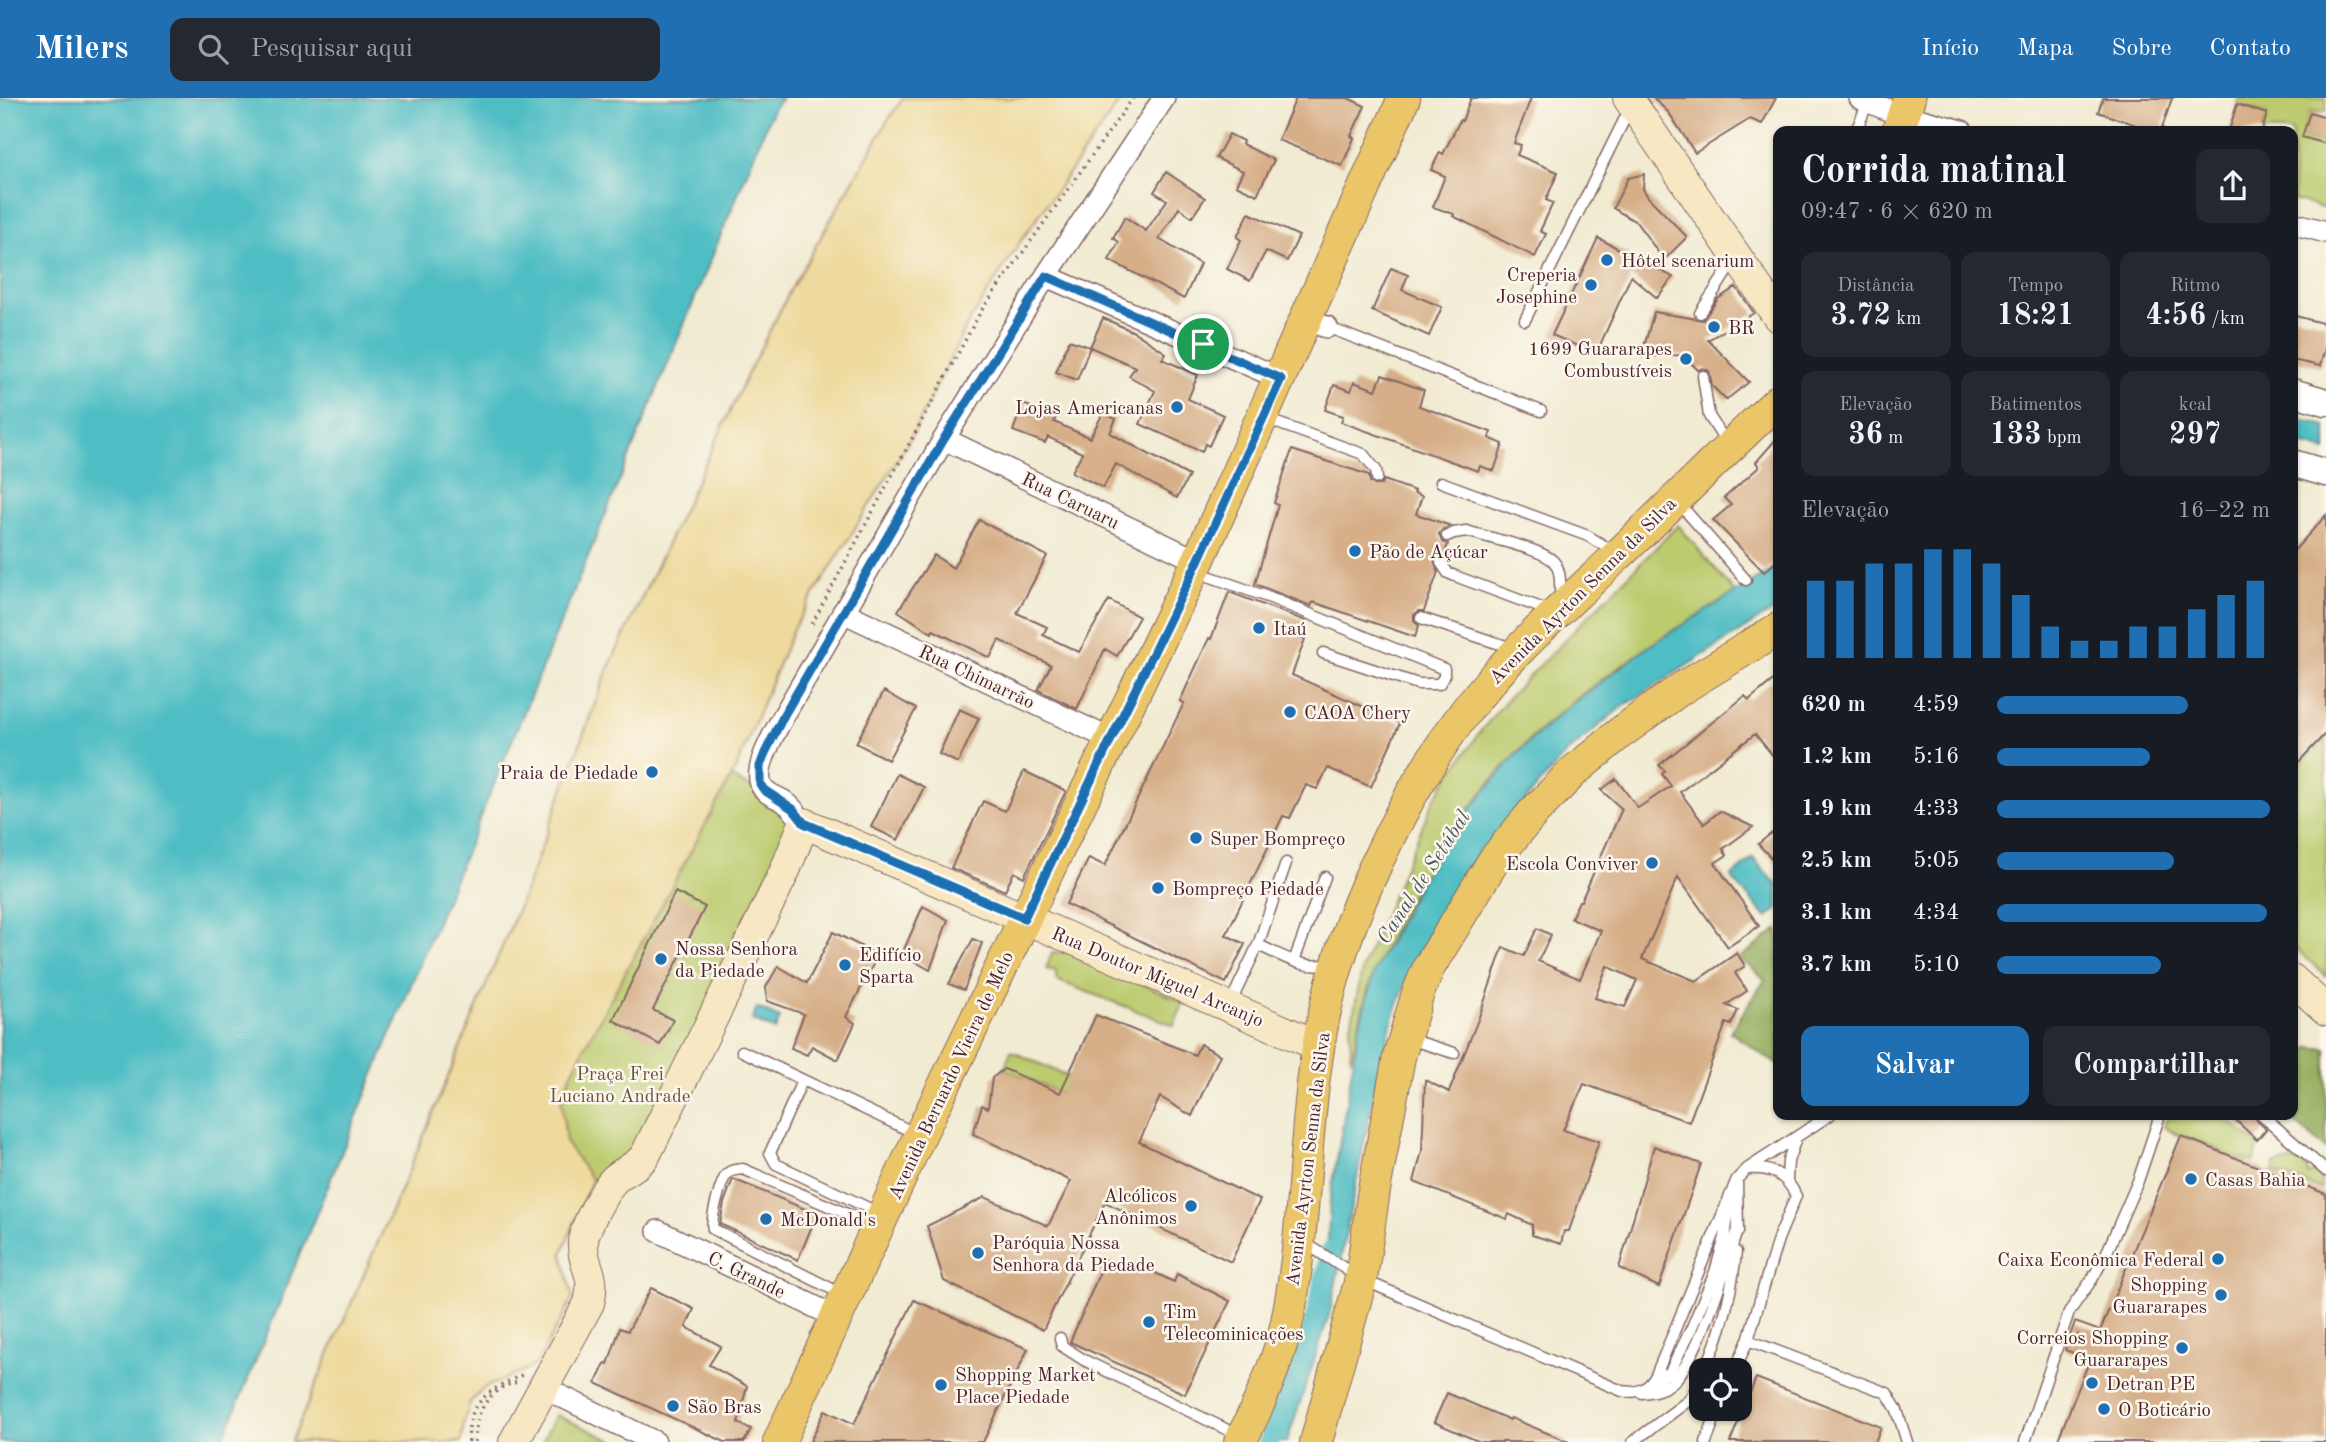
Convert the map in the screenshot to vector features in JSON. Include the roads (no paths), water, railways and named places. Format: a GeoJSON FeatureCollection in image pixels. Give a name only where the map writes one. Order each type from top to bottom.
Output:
{"type":"FeatureCollection","features":[{"type":"Feature","properties":{"kind":"main road","name":"Avenida Bernardo Vieira de Melo"},"geometry":{"type":"LineString","coordinates":[[779,1442],[920,1135],[1196,566],[1281,379],[1317,324],[1404,98]]}},
{"type":"Feature","properties":{"kind":"main road"},"geometry":{"type":"LineString","coordinates":[[1632,100],[1773,310]]}},
{"type":"Feature","properties":{"kind":"main road","name":"Avenida Ayrton Senna da Silva"},"geometry":{"type":"LineString","coordinates":[[1241,1440],[1273,1366],[1307,1245],[1311,1103],[1329,994],[1375,866],[1413,791],[1464,713],[1518,650],[1773,406]]}},
{"type":"Feature","properties":{"kind":"main road"},"geometry":{"type":"LineString","coordinates":[[1316,1442],[1360,1279],[1391,1095],[1404,1037],[1429,967],[1494,860],[1532,814],[1573,772],[1620,733],[1682,688],[1773,632]]}},
{"type":"Feature","properties":{"kind":"main road"},"geometry":{"type":"LineString","coordinates":[[514,1442],[536,1379],[589,1303],[593,1279],[583,1242],[591,1222],[608,1187],[615,1179],[639,1164],[645,1156],[783,873],[804,823]]}},
{"type":"Feature","properties":{"kind":"main road","name":"Rua Doutor Miguel Arcanjo"},"geometry":{"type":"LineString","coordinates":[[804,823],[1319,1046]]}},
{"type":"Feature","properties":{"kind":"main road"},"geometry":{"type":"LineString","coordinates":[[2298,984],[2326,1010]]}},
{"type":"Feature","properties":{"kind":"street"},"geometry":{"type":"LineString","coordinates":[[804,823],[784,801],[764,790],[760,784],[760,766],[784,715],[944,439],[1046,276],[1164,98]]}},
{"type":"Feature","properties":{"kind":"street"},"geometry":{"type":"LineString","coordinates":[[1864,100],[1903,115],[1944,126]]}},
{"type":"Feature","properties":{"kind":"street"},"geometry":{"type":"LineString","coordinates":[[2298,225],[2326,232]]}},
{"type":"Feature","properties":{"kind":"street"},"geometry":{"type":"LineString","coordinates":[[1046,276],[1281,379]]}},
{"type":"Feature","properties":{"kind":"street"},"geometry":{"type":"LineString","coordinates":[[2298,394],[2326,402]]}},
{"type":"Feature","properties":{"kind":"street","name":"Rua Caruaru"},"geometry":{"type":"LineString","coordinates":[[944,439],[1196,566]]}},
{"type":"Feature","properties":{"kind":"street"},"geometry":{"type":"LineString","coordinates":[[2298,465],[2326,473]]}},
{"type":"Feature","properties":{"kind":"street","name":"Rua Chimarrão"},"geometry":{"type":"LineString","coordinates":[[842,612],[1112,740]]}},
{"type":"Feature","properties":{"kind":"street","name":"C. Grande"},"geometry":{"type":"LineString","coordinates":[[658,1231],[841,1307]]}},
{"type":"Feature","properties":{"kind":"street"},"geometry":{"type":"LineString","coordinates":[[536,1379],[655,1442]]}},
{"type":"Feature","properties":{"kind":"lane"},"geometry":{"type":"LineString","coordinates":[[1525,320],[1632,100]]}},
{"type":"Feature","properties":{"kind":"lane"},"geometry":{"type":"LineString","coordinates":[[1857,126],[1864,100]]}},
{"type":"Feature","properties":{"kind":"lane"},"geometry":{"type":"LineString","coordinates":[[1700,313],[1737,257]]}},
{"type":"Feature","properties":{"kind":"lane"},"geometry":{"type":"LineString","coordinates":[[1317,324],[1541,411]]}},
{"type":"Feature","properties":{"kind":"lane"},"geometry":{"type":"LineString","coordinates":[[1703,376],[1709,416],[1729,447]]}},
{"type":"Feature","properties":{"kind":"lane"},"geometry":{"type":"LineString","coordinates":[[1263,418],[1363,454],[1376,470],[1377,478]]}},
{"type":"Feature","properties":{"kind":"lane"},"geometry":{"type":"LineString","coordinates":[[1441,482],[1588,536],[1618,555]]}},
{"type":"Feature","properties":{"kind":"lane"},"geometry":{"type":"LineString","coordinates":[[1676,499],[1746,580]]}},
{"type":"Feature","properties":{"kind":"lane"},"geometry":{"type":"LineString","coordinates":[[1441,563],[1448,573],[1455,576],[1558,611],[1559,573],[1555,562],[1543,554],[1466,531],[1447,536]]}},
{"type":"Feature","properties":{"kind":"lane"},"geometry":{"type":"LineString","coordinates":[[1196,566],[1444,668],[1444,677],[1439,684],[1418,684],[1323,653]]}},
{"type":"Feature","properties":{"kind":"lane"},"geometry":{"type":"LineString","coordinates":[[1421,618],[1518,650]]}},
{"type":"Feature","properties":{"kind":"lane"},"geometry":{"type":"LineString","coordinates":[[1229,1007],[1258,945],[1286,863]]}},
{"type":"Feature","properties":{"kind":"lane"},"geometry":{"type":"LineString","coordinates":[[1293,961],[1325,877]]}},
{"type":"Feature","properties":{"kind":"lane"},"geometry":{"type":"LineString","coordinates":[[1258,945],[1306,966],[1318,967],[1339,961]]}},
{"type":"Feature","properties":{"kind":"lane"},"geometry":{"type":"LineString","coordinates":[[1404,1037],[1454,1053]]}},
{"type":"Feature","properties":{"kind":"lane"},"geometry":{"type":"LineString","coordinates":[[742,1051],[920,1135]]}},
{"type":"Feature","properties":{"kind":"lane"},"geometry":{"type":"LineString","coordinates":[[802,1081],[770,1153],[771,1158],[776,1164],[881,1221]]}},
{"type":"Feature","properties":{"kind":"lane"},"geometry":{"type":"LineString","coordinates":[[1633,1393],[1650,1386],[1734,1183],[1747,1169],[1823,1120]]}},
{"type":"Feature","properties":{"kind":"lane"},"geometry":{"type":"LineString","coordinates":[[2025,1442],[2061,1331],[2071,1307],[2107,1252],[2138,1181],[2158,1120]]}},
{"type":"Feature","properties":{"kind":"lane"},"geometry":{"type":"LineString","coordinates":[[2268,1120],[2326,1171]]}},
{"type":"Feature","properties":{"kind":"lane"},"geometry":{"type":"LineString","coordinates":[[1740,1358],[1778,1239],[1796,1196],[1787,1179],[1787,1161],[1796,1138]]}},
{"type":"Feature","properties":{"kind":"lane"},"geometry":{"type":"LineString","coordinates":[[1747,1169],[1765,1169],[1787,1179]]}},
{"type":"Feature","properties":{"kind":"lane"},"geometry":{"type":"LineString","coordinates":[[841,1307],[713,1228],[712,1217],[726,1175],[733,1170],[743,1170],[881,1221]]}},
{"type":"Feature","properties":{"kind":"lane"},"geometry":{"type":"LineString","coordinates":[[1711,1358],[1731,1297],[1738,1227],[1734,1183]]}},
{"type":"Feature","properties":{"kind":"lane"},"geometry":{"type":"LineString","coordinates":[[1307,1245],[1360,1279],[1622,1391],[1633,1393],[1662,1390],[1675,1380],[1687,1363],[1726,1267],[1738,1227]]}},
{"type":"Feature","properties":{"kind":"lane"},"geometry":{"type":"LineString","coordinates":[[1060,1338],[1062,1346],[1084,1360],[1241,1440]]}},
{"type":"Feature","properties":{"kind":"lane"},"geometry":{"type":"LineString","coordinates":[[1748,1340],[1887,1393],[1897,1410],[1907,1442]]}},
{"type":"Feature","properties":{"kind":"lane"},"geometry":{"type":"LineString","coordinates":[[1633,1442],[1644,1432],[1670,1417],[1689,1399]]}},
{"type":"Feature","properties":{"kind":"lane"},"geometry":{"type":"LineString","coordinates":[[1706,1442],[1714,1421]]}},
{"type":"Feature","properties":{"kind":"water"},"geometry":{"type":"Polygon","coordinates":[[[0,98],[782,98],[773,109],[222,1442],[0,1442],[0,98]]]}},
{"type":"Feature","properties":{"kind":"water"},"geometry":{"type":"Polygon","coordinates":[[[2298,419],[2326,426],[2326,451],[2298,443],[2298,419]]]}},
{"type":"Feature","properties":{"kind":"water"},"geometry":{"type":"Polygon","coordinates":[[[1773,569],[1773,610],[1619,709],[1565,754],[1474,861],[1412,966],[1391,1024],[1330,1312],[1287,1442],[1268,1442],[1312,1327],[1326,1275],[1330,1200],[1359,1027],[1375,969],[1422,878],[1461,820],[1515,755],[1564,710],[1652,644],[1773,569]]]}},
{"type":"Feature","properties":{"kind":"water"},"geometry":{"type":"Polygon","coordinates":[[[1753,858],[1773,880],[1773,913],[1767,918],[1731,877],[1753,858]]]}},
{"type":"Feature","properties":{"kind":"water"},"geometry":{"type":"Polygon","coordinates":[[[757,1008],[780,1018],[775,1030],[752,1020],[757,1008]]]}},
{"type":"Feature","properties":{"kind":"waterway","name":"Canal de Setúbal"},"geometry":{"type":"LineString","coordinates":[[1268,1442],[1312,1327],[1331,1250]]}},
{"type":"Feature","properties":{"kind":"place","name":"Hôtel scenarium"},"geometry":{"type":"Point","coordinates":[1607,260]}},
{"type":"Feature","properties":{"kind":"place","name":"Creperia Josephine"},"geometry":{"type":"Point","coordinates":[1591,285]}},
{"type":"Feature","properties":{"kind":"place","name":"BR"},"geometry":{"type":"Point","coordinates":[1714,327]}},
{"type":"Feature","properties":{"kind":"place","name":"1699 Guararapes Combustíveis"},"geometry":{"type":"Point","coordinates":[1686,359]}},
{"type":"Feature","properties":{"kind":"place","name":"Lojas Americanas"},"geometry":{"type":"Point","coordinates":[1177,407]}},
{"type":"Feature","properties":{"kind":"place","name":"Pão de Açúcar"},"geometry":{"type":"Point","coordinates":[1355,551]}},
{"type":"Feature","properties":{"kind":"place","name":"Itaú"},"geometry":{"type":"Point","coordinates":[1259,628]}},
{"type":"Feature","properties":{"kind":"place","name":"CAOA Chery"},"geometry":{"type":"Point","coordinates":[1290,712]}},
{"type":"Feature","properties":{"kind":"place","name":"Praia de Piedade"},"geometry":{"type":"Point","coordinates":[652,772]}},
{"type":"Feature","properties":{"kind":"place","name":"Super Bompreço"},"geometry":{"type":"Point","coordinates":[1196,838]}},
{"type":"Feature","properties":{"kind":"place","name":"Escola Conviver"},"geometry":{"type":"Point","coordinates":[1652,863]}},
{"type":"Feature","properties":{"kind":"place","name":"Bompreço Piedade"},"geometry":{"type":"Point","coordinates":[1158,888]}},
{"type":"Feature","properties":{"kind":"place","name":"Nossa Senhora da Piedade"},"geometry":{"type":"Point","coordinates":[661,959]}},
{"type":"Feature","properties":{"kind":"place","name":"Edifício Sparta"},"geometry":{"type":"Point","coordinates":[845,965]}},
{"type":"Feature","properties":{"kind":"place","name":"Casas Bahia"},"geometry":{"type":"Point","coordinates":[2191,1179]}},
{"type":"Feature","properties":{"kind":"place","name":"Alcólicos Anônimos"},"geometry":{"type":"Point","coordinates":[1191,1206]}},
{"type":"Feature","properties":{"kind":"place","name":"McDonald's"},"geometry":{"type":"Point","coordinates":[766,1219]}},
{"type":"Feature","properties":{"kind":"place","name":"Paróquia Nossa Senhora da Piedade"},"geometry":{"type":"Point","coordinates":[978,1253]}},
{"type":"Feature","properties":{"kind":"place","name":"Caixa Econômica Federal"},"geometry":{"type":"Point","coordinates":[2218,1259]}},
{"type":"Feature","properties":{"kind":"place","name":"Shopping Guararapes"},"geometry":{"type":"Point","coordinates":[2221,1295]}},
{"type":"Feature","properties":{"kind":"place","name":"Tim Telecominicações"},"geometry":{"type":"Point","coordinates":[1149,1322]}},
{"type":"Feature","properties":{"kind":"place","name":"Correios Shopping Guararapes"},"geometry":{"type":"Point","coordinates":[2182,1348]}},
{"type":"Feature","properties":{"kind":"place","name":"Detran PE"},"geometry":{"type":"Point","coordinates":[2092,1383]}},
{"type":"Feature","properties":{"kind":"place","name":"Shopping Market Place Piedade"},"geometry":{"type":"Point","coordinates":[941,1385]}},
{"type":"Feature","properties":{"kind":"place","name":"São Bras"},"geometry":{"type":"Point","coordinates":[673,1406]}},
{"type":"Feature","properties":{"kind":"place","name":"O Boticário"},"geometry":{"type":"Point","coordinates":[2104,1409]}},
{"type":"Feature","properties":{"kind":"park label","name":"Praça Frei Luciano Andrade"},"geometry":{"type":"Point","coordinates":[620,1084]}}]}
